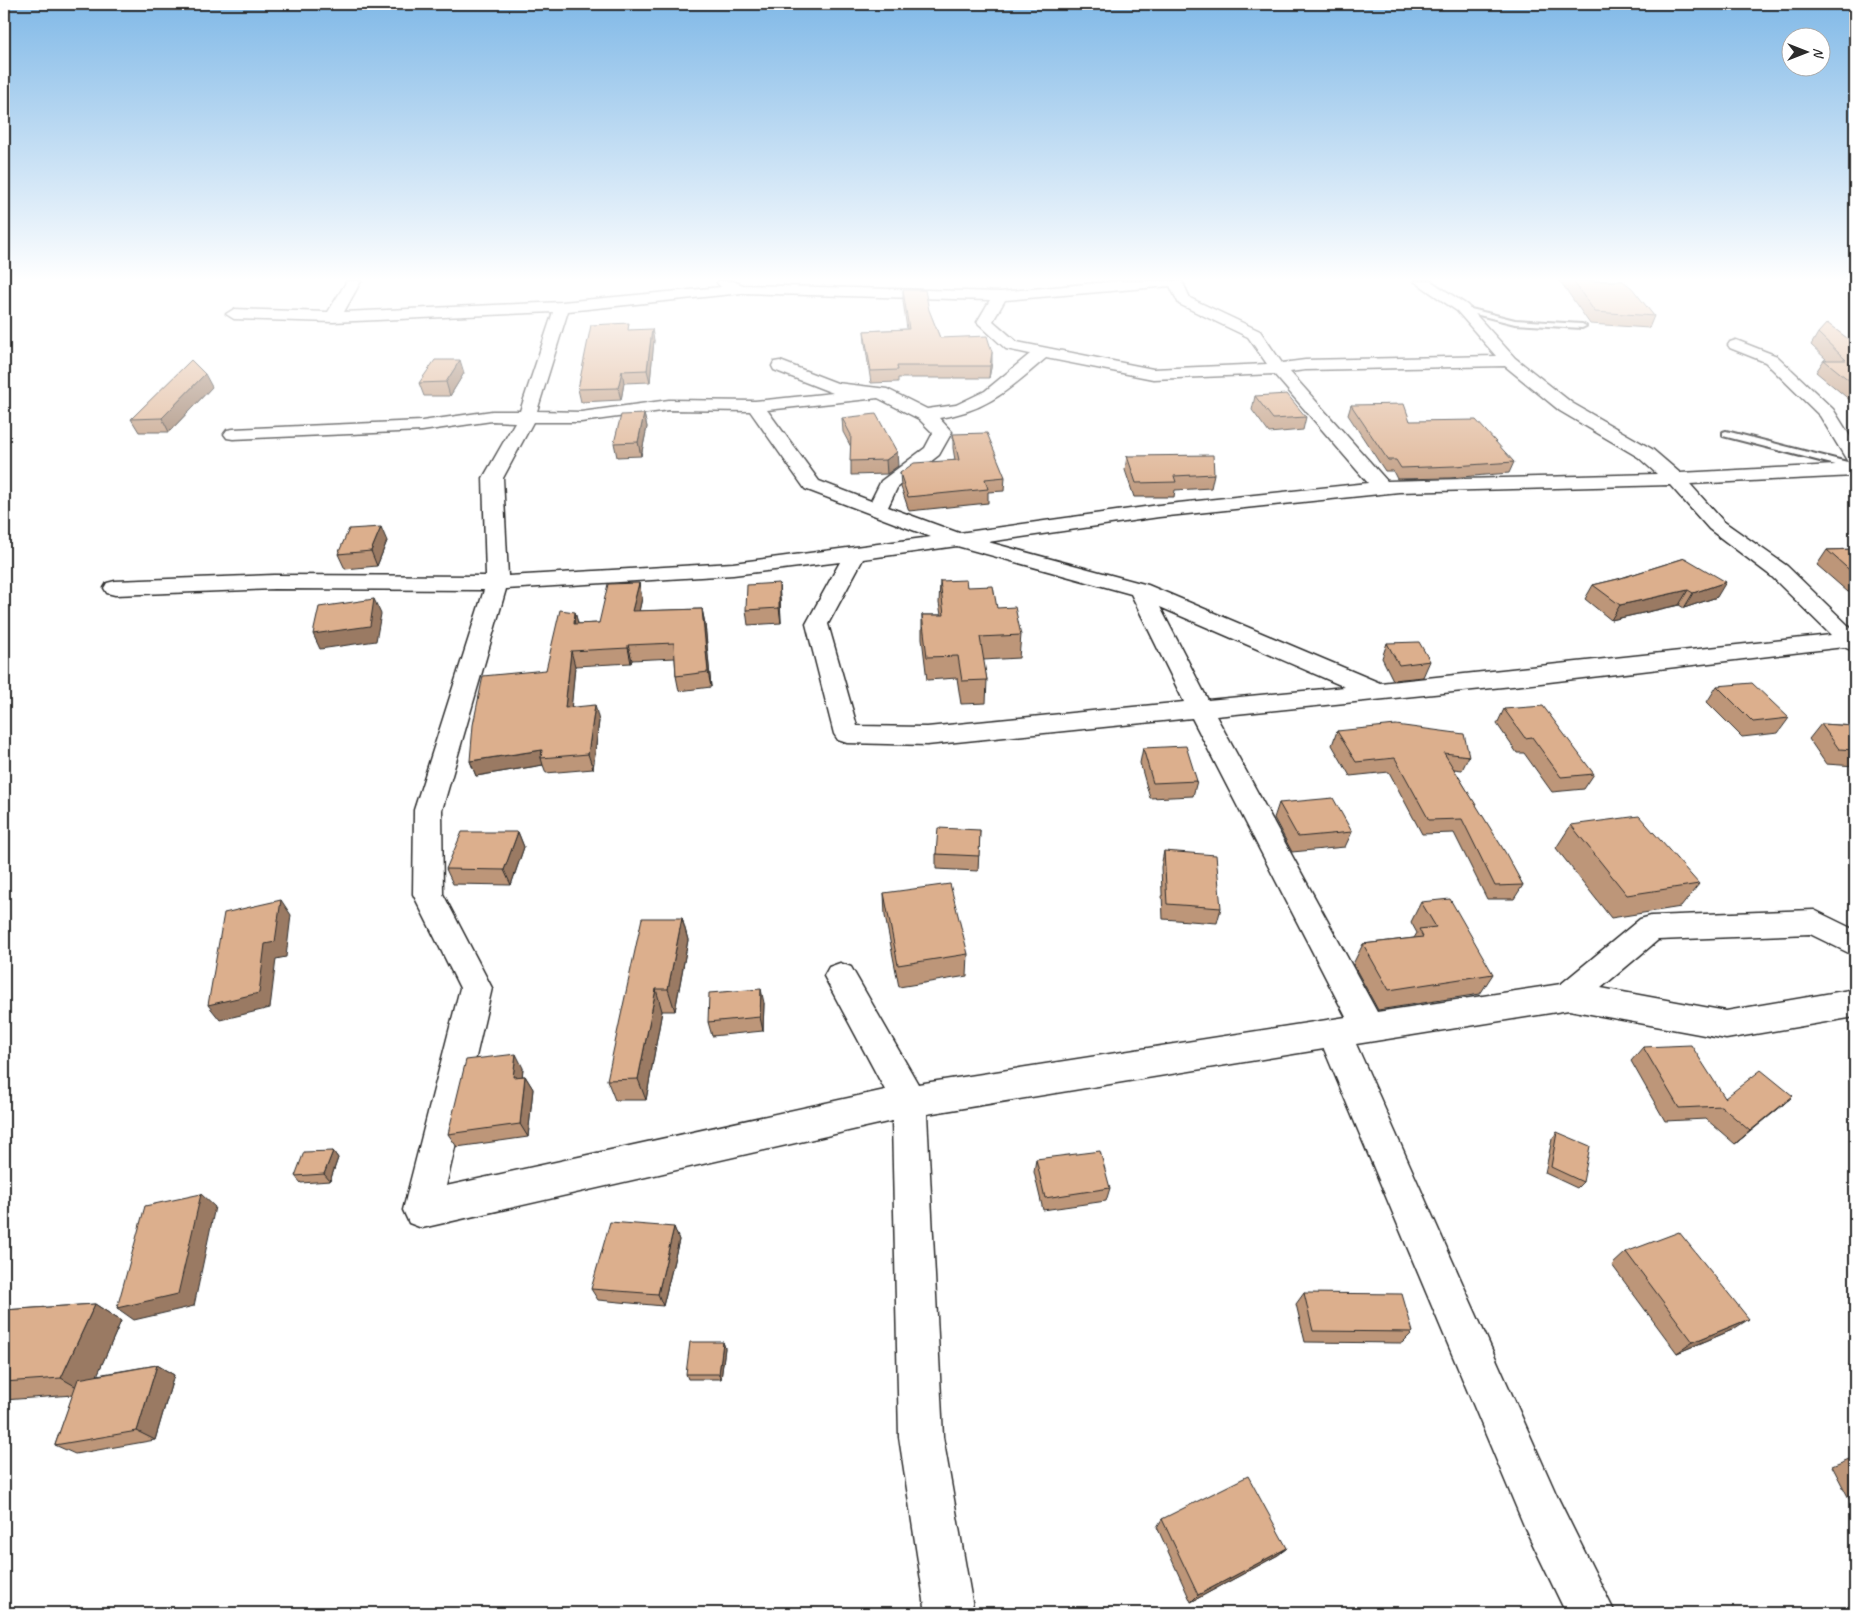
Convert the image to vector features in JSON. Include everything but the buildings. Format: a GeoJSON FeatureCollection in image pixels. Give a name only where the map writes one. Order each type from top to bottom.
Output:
{"type":"FeatureCollection","features":[{"type":"Feature","properties":{"kind":"street"},"geometry":{"type":"LineString","coordinates":[[546,356],[527,416],[494,478],[497,583],[428,810],[428,894],[476,988],[422,1210],[909,1101],[1569,996],[1726,1024],[1855,1003]]}},
{"type":"Feature","properties":{"kind":"street"},"geometry":{"type":"LineString","coordinates":[[925,415],[960,410],[991,395],[1038,356]]}},
{"type":"Feature","properties":{"kind":"street"},"geometry":{"type":"LineString","coordinates":[[1065,356],[1153,374],[1278,370],[1305,365],[1509,361]]}},
{"type":"Feature","properties":{"kind":"street"},"geometry":{"type":"LineString","coordinates":[[1269,356],[1278,370],[1382,488]]}},
{"type":"Feature","properties":{"kind":"street"},"geometry":{"type":"LineString","coordinates":[[1505,356],[1566,407],[1645,453],[1675,479],[1716,525],[1779,571],[1853,641]]}},
{"type":"Feature","properties":{"kind":"street"},"geometry":{"type":"LineString","coordinates":[[1765,356],[1771,359],[1827,413],[1855,458]]}},
{"type":"Feature","properties":{"kind":"street"},"geometry":{"type":"LineString","coordinates":[[780,366],[834,388],[881,393],[925,415],[943,432],[932,451],[888,484],[877,510]]}},
{"type":"Feature","properties":{"kind":"street"},"geometry":{"type":"LineString","coordinates":[[233,434],[422,426],[492,416],[581,416],[669,405],[755,406],[881,393]]}},
{"type":"Feature","properties":{"kind":"street"},"geometry":{"type":"LineString","coordinates":[[755,406],[812,485],[957,540],[1140,590],[1375,690]]}},
{"type":"Feature","properties":{"kind":"street"},"geometry":{"type":"LineString","coordinates":[[115,588],[274,582],[497,583],[734,569],[1159,511],[1382,488],[1675,479],[1855,469]]}},
{"type":"Feature","properties":{"kind":"street"},"geometry":{"type":"LineString","coordinates":[[856,553],[817,624],[847,734],[927,736],[1375,690],[1532,676],[1853,641]]}},
{"type":"Feature","properties":{"kind":"street"},"geometry":{"type":"LineString","coordinates":[[1140,590],[1200,709],[1351,1030],[1541,1512],[1591,1613]]}},
{"type":"Feature","properties":{"kind":"street"},"geometry":{"type":"LineString","coordinates":[[1569,996],[1651,928],[1814,922],[1855,944]]}},
{"type":"Feature","properties":{"kind":"street"},"geometry":{"type":"LineString","coordinates":[[840,976],[909,1101],[921,1437],[950,1613]]}},
{"type":"Feature","properties":{"kind":"lane"},"geometry":{"type":"LineString","coordinates":[[1726,434],[1855,469]]}}]}
